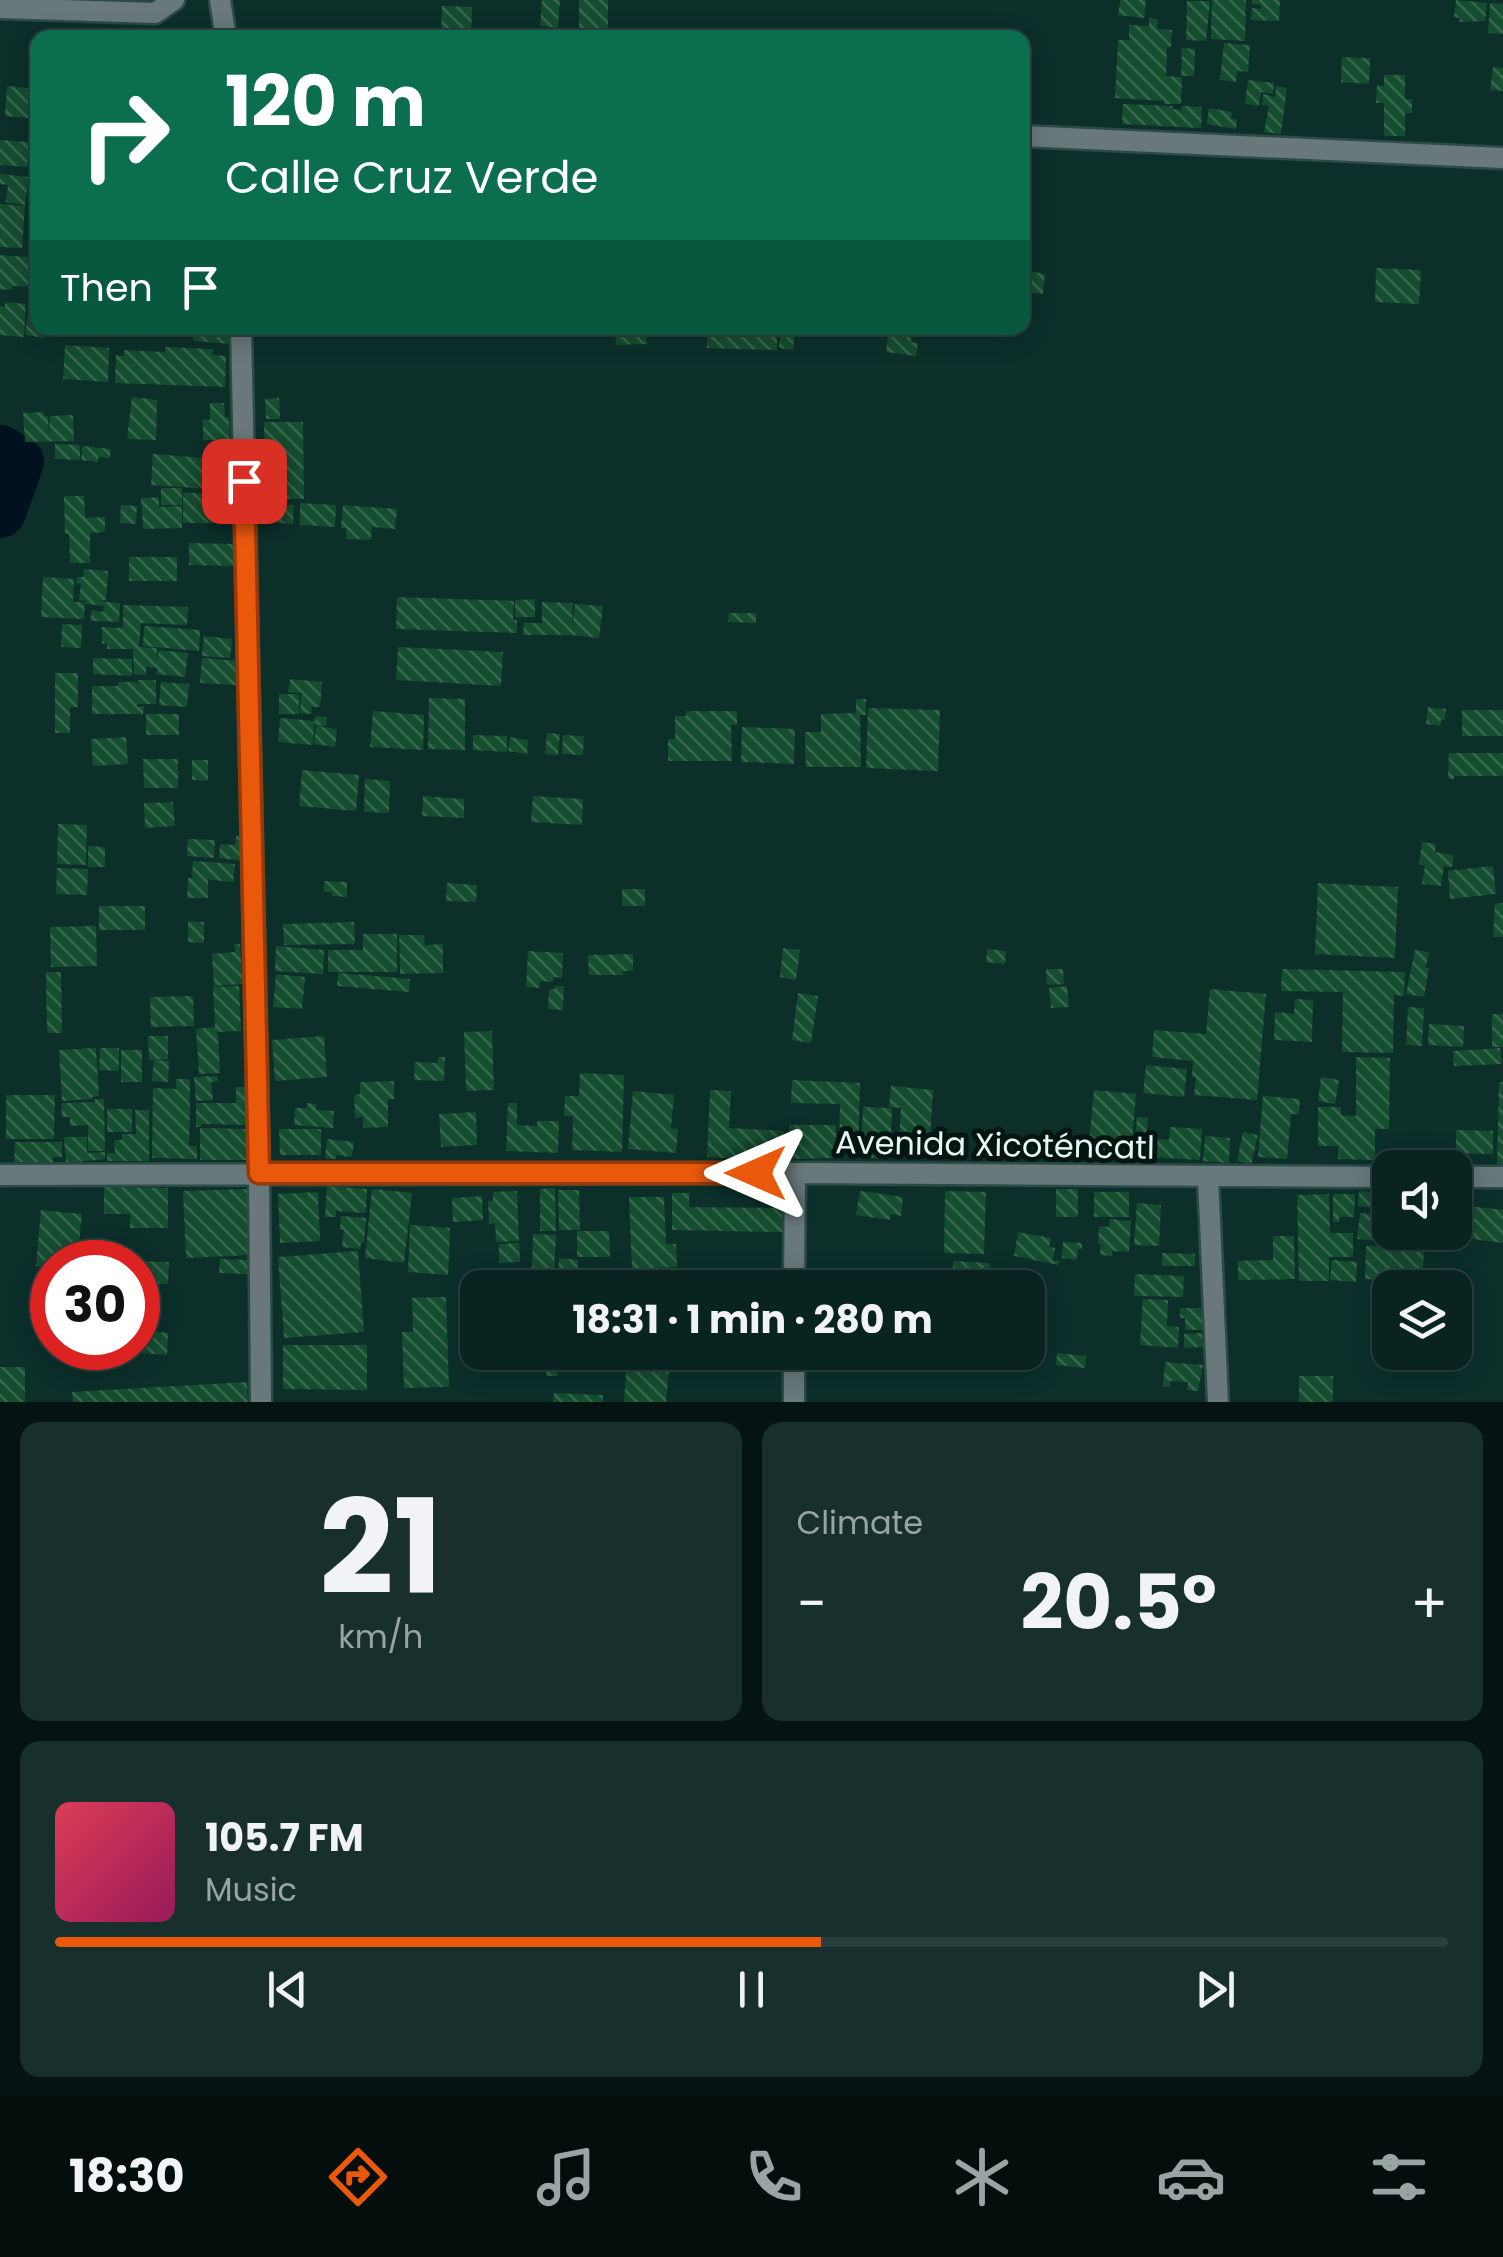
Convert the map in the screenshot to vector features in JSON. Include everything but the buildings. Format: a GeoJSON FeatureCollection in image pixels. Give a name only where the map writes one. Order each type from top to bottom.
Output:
{"type":"FeatureCollection","features":[{"type":"Feature","properties":{"kind":"street"},"geometry":{"type":"LineString","coordinates":[[0,8],[156,13],[174,0]]}},
{"type":"Feature","properties":{"kind":"street"},"geometry":{"type":"LineString","coordinates":[[220,0],[225,30]]}},
{"type":"Feature","properties":{"kind":"street"},"geometry":{"type":"LineString","coordinates":[[1030,136],[1503,158]]}},
{"type":"Feature","properties":{"kind":"street"},"geometry":{"type":"LineString","coordinates":[[241,335],[261,1402]]}},
{"type":"Feature","properties":{"kind":"street"},"geometry":{"type":"LineString","coordinates":[[794,1270],[795,1173]]}},
{"type":"Feature","properties":{"kind":"street","name":"Avenida Xicoténcatl"},"geometry":{"type":"LineString","coordinates":[[0,1175],[795,1173],[1372,1177]]}},
{"type":"Feature","properties":{"kind":"street"},"geometry":{"type":"LineString","coordinates":[[1208,1176],[1218,1402]]}},
{"type":"Feature","properties":{"kind":"street"},"geometry":{"type":"LineString","coordinates":[[1472,1177],[1503,1177]]}},
{"type":"Feature","properties":{"kind":"street"},"geometry":{"type":"LineString","coordinates":[[794,1370],[794,1402]]}},
{"type":"Feature","properties":{"kind":"waterway"},"geometry":{"type":"LineString","coordinates":[[0,451],[18,462],[0,512]]}},
{"type":"Feature","properties":{"kind":"route"},"geometry":{"type":"LineString","coordinates":[[244,481],[259,1173],[756,1173]]}}]}
